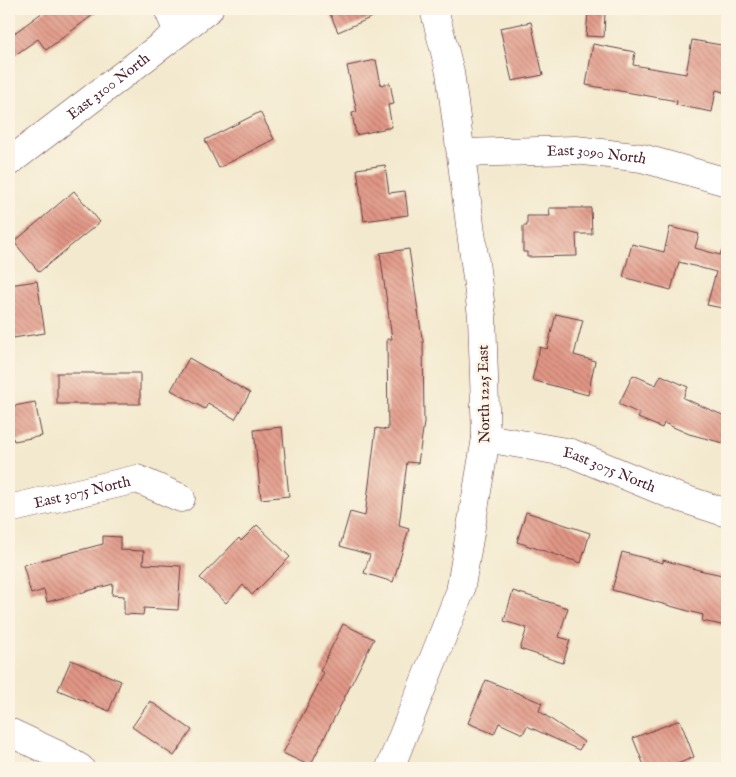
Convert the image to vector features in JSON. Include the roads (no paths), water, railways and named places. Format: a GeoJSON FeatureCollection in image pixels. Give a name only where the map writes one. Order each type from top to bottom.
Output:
{"type":"FeatureCollection","features":[{"type":"Feature","properties":{"kind":"street","name":"East 3100 North"},"geometry":{"type":"LineString","coordinates":[[9,162],[173,20],[208,9]]}},
{"type":"Feature","properties":{"kind":"street","name":"North 1225 East"},"geometry":{"type":"LineString","coordinates":[[390,768],[460,592],[486,438],[482,316],[450,72],[434,9]]}},
{"type":"Feature","properties":{"kind":"street","name":"East 3090 North"},"geometry":{"type":"LineString","coordinates":[[462,154],[576,150],[642,158],[727,182]]}},
{"type":"Feature","properties":{"kind":"street","name":"East 3075 North"},"geometry":{"type":"LineString","coordinates":[[486,438],[571,453],[674,496],[727,513]]}},
{"type":"Feature","properties":{"kind":"street","name":"East 3075 North"},"geometry":{"type":"LineString","coordinates":[[9,508],[137,479],[181,498]]}},
{"type":"Feature","properties":{"kind":"street"},"geometry":{"type":"LineString","coordinates":[[9,732],[58,754],[80,768]]}}]}
